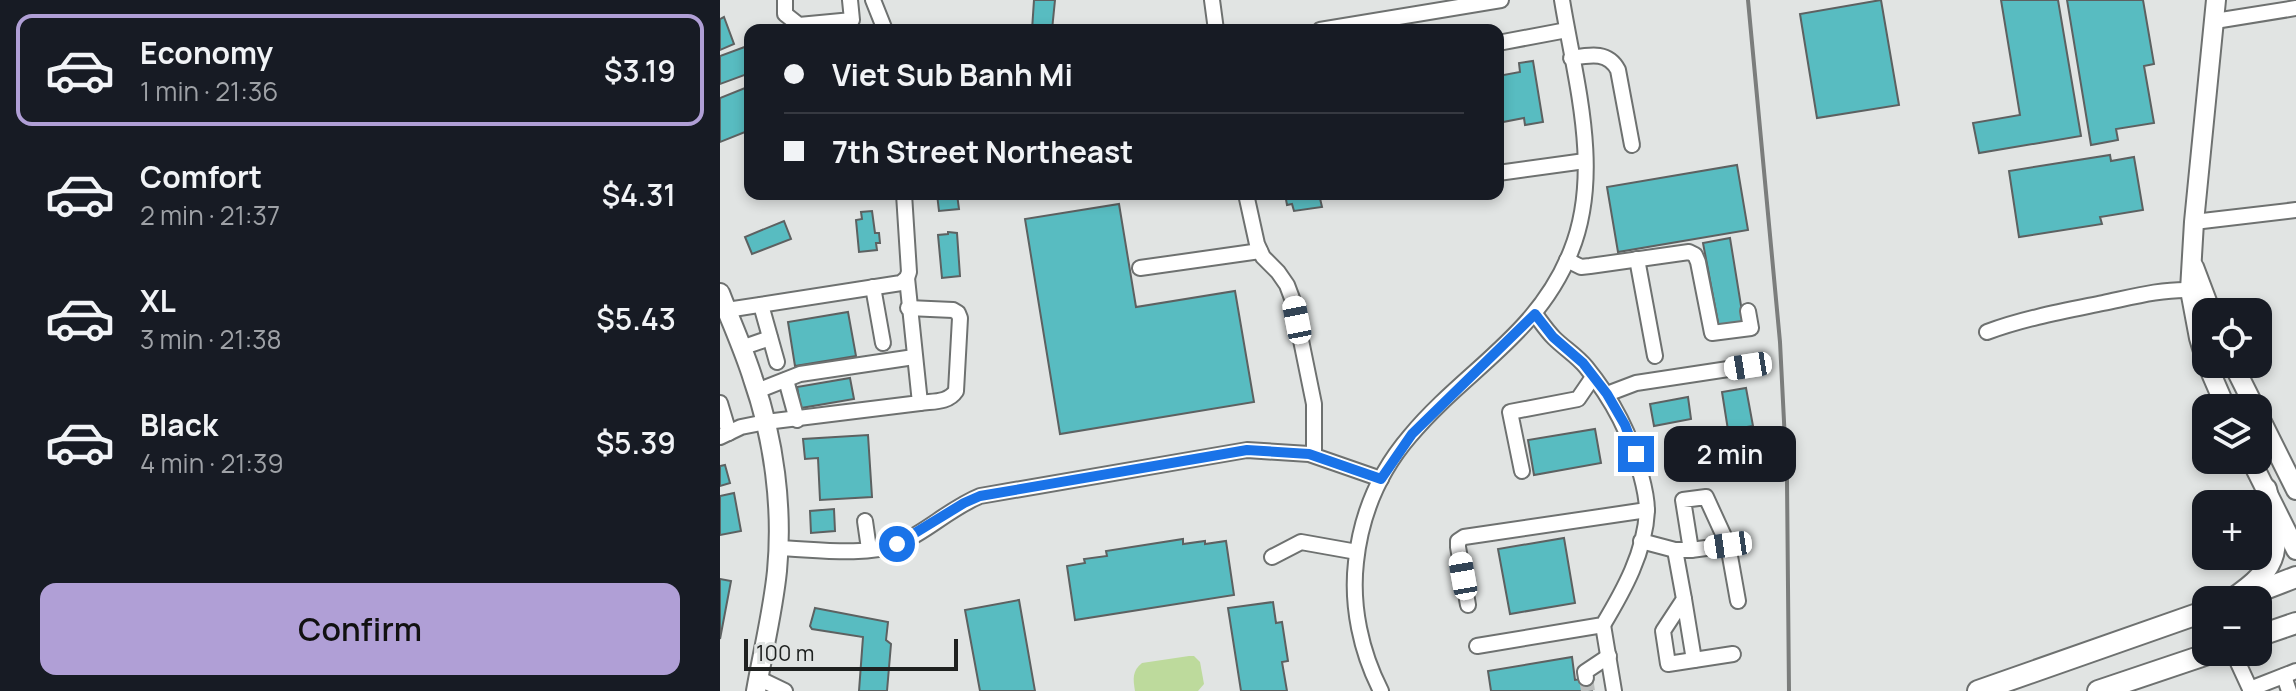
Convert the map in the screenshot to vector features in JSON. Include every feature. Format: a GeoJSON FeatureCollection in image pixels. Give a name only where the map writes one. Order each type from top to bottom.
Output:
{"type":"FeatureCollection","features":[{"type":"Feature","properties":{"kind":"highway"},"geometry":{"type":"LineString","coordinates":[[2252,586],[2273,559],[2275,532],[2266,489]]}},
{"type":"Feature","properties":{"kind":"highway"},"geometry":{"type":"LineString","coordinates":[[2271,586],[2296,577]]}},
{"type":"Feature","properties":{"kind":"highway"},"geometry":{"type":"LineString","coordinates":[[1978,691],[2192,616]]}},
{"type":"Feature","properties":{"kind":"highway"},"geometry":{"type":"LineString","coordinates":[[2272,631],[2296,623]]}},
{"type":"Feature","properties":{"kind":"highway"},"geometry":{"type":"LineString","coordinates":[[2098,691],[2138,685],[2192,662]]}},
{"type":"Feature","properties":{"kind":"main road"},"geometry":{"type":"LineString","coordinates":[[2192,301],[2194,222],[2216,0]]}},
{"type":"Feature","properties":{"kind":"main road"},"geometry":{"type":"LineString","coordinates":[[2193,265],[2206,298]]}},
{"type":"Feature","properties":{"kind":"main road"},"geometry":{"type":"LineString","coordinates":[[722,300],[757,391],[776,480],[777,572],[757,685]]}},
{"type":"Feature","properties":{"kind":"main road"},"geometry":{"type":"LineString","coordinates":[[2272,442],[2296,490]]}},
{"type":"Feature","properties":{"kind":"main road"},"geometry":{"type":"LineString","coordinates":[[2258,474],[2296,550]]}},
{"type":"Feature","properties":{"kind":"street"},"geometry":{"type":"LineString","coordinates":[[785,0],[785,14],[798,24]]}},
{"type":"Feature","properties":{"kind":"street"},"geometry":{"type":"LineString","coordinates":[[810,24],[852,20],[852,0]]}},
{"type":"Feature","properties":{"kind":"street"},"geometry":{"type":"LineString","coordinates":[[873,0],[883,24]]}},
{"type":"Feature","properties":{"kind":"street"},"geometry":{"type":"LineString","coordinates":[[1212,0],[1215,24]]}},
{"type":"Feature","properties":{"kind":"street"},"geometry":{"type":"LineString","coordinates":[[1359,24],[1501,0]]}},
{"type":"Feature","properties":{"kind":"street"},"geometry":{"type":"LineString","coordinates":[[1381,691],[1358,627],[1354,575],[1366,513],[1381,479],[1412,434],[1535,314],[1567,260],[1580,221],[1585,191],[1585,161],[1581,115],[1562,0]]}},
{"type":"Feature","properties":{"kind":"street"},"geometry":{"type":"LineString","coordinates":[[2215,21],[2296,8]]}},
{"type":"Feature","properties":{"kind":"street"},"geometry":{"type":"LineString","coordinates":[[1504,42],[1567,30]]}},
{"type":"Feature","properties":{"kind":"street"},"geometry":{"type":"LineString","coordinates":[[1571,58],[1599,55],[1614,61],[1632,145]]}},
{"type":"Feature","properties":{"kind":"street"},"geometry":{"type":"LineString","coordinates":[[1504,172],[1585,161]]}},
{"type":"Feature","properties":{"kind":"street"},"geometry":{"type":"LineString","coordinates":[[904,200],[908,308],[920,403]]}},
{"type":"Feature","properties":{"kind":"street"},"geometry":{"type":"LineString","coordinates":[[1247,200],[1260,251],[1287,285],[1293,301],[1314,404],[1314,455]]}},
{"type":"Feature","properties":{"kind":"street"},"geometry":{"type":"LineString","coordinates":[[2194,222],[2296,210]]}},
{"type":"Feature","properties":{"kind":"street"},"geometry":{"type":"LineString","coordinates":[[1140,268],[1260,251]]}},
{"type":"Feature","properties":{"kind":"street"},"geometry":{"type":"LineString","coordinates":[[1567,260],[1581,267],[1684,251],[1695,255],[1712,333],[1751,328],[1748,311]]}},
{"type":"Feature","properties":{"kind":"street"},"geometry":{"type":"LineString","coordinates":[[1637,259],[1655,356]]}},
{"type":"Feature","properties":{"kind":"street"},"geometry":{"type":"LineString","coordinates":[[722,300],[761,305],[901,283],[907,278]]}},
{"type":"Feature","properties":{"kind":"street"},"geometry":{"type":"LineString","coordinates":[[873,287],[883,343]]}},
{"type":"Feature","properties":{"kind":"street"},"geometry":{"type":"LineString","coordinates":[[1987,332],[2031,318],[2146,294],[2190,290]]}},
{"type":"Feature","properties":{"kind":"street"},"geometry":{"type":"LineString","coordinates":[[761,305],[777,362]]}},
{"type":"Feature","properties":{"kind":"street"},"geometry":{"type":"LineString","coordinates":[[720,403],[725,435],[741,427],[766,422],[946,400],[956,391],[958,313],[953,310],[908,308]]}},
{"type":"Feature","properties":{"kind":"street"},"geometry":{"type":"LineString","coordinates":[[1535,314],[1553,337],[1583,363],[1607,394],[1625,425],[1636,454],[1647,510],[1641,541],[1625,589],[1603,625],[1614,691]]}},
{"type":"Feature","properties":{"kind":"street"},"geometry":{"type":"LineString","coordinates":[[741,348],[770,338]]}},
{"type":"Feature","properties":{"kind":"street"},"geometry":{"type":"LineString","coordinates":[[757,391],[800,374],[914,357]]}},
{"type":"Feature","properties":{"kind":"street"},"geometry":{"type":"LineString","coordinates":[[1607,394],[1636,383],[1748,366]]}},
{"type":"Feature","properties":{"kind":"street"},"geometry":{"type":"LineString","coordinates":[[1522,471],[1510,412],[1578,399],[1593,377]]}},
{"type":"Feature","properties":{"kind":"street"},"geometry":{"type":"LineString","coordinates":[[786,380],[797,420]]}},
{"type":"Feature","properties":{"kind":"street"},"geometry":{"type":"LineString","coordinates":[[778,548],[869,549],[897,544],[964,503],[997,492],[1247,450],[1281,450],[1314,455],[1381,479]]}},
{"type":"Feature","properties":{"kind":"street"},"geometry":{"type":"LineString","coordinates":[[1691,550],[1683,500],[1706,497],[1728,545],[1738,601]]}},
{"type":"Feature","properties":{"kind":"street"},"geometry":{"type":"LineString","coordinates":[[1468,605],[1458,547],[1458,541],[1464,537],[1647,510]]}},
{"type":"Feature","properties":{"kind":"street"},"geometry":{"type":"LineString","coordinates":[[865,521],[869,549]]}},
{"type":"Feature","properties":{"kind":"street"},"geometry":{"type":"LineString","coordinates":[[1641,541],[1675,550],[1728,545]]}},
{"type":"Feature","properties":{"kind":"street"},"geometry":{"type":"LineString","coordinates":[[1272,557],[1301,542],[1357,552]]}},
{"type":"Feature","properties":{"kind":"street"},"geometry":{"type":"LineString","coordinates":[[1675,550],[1694,660]]}},
{"type":"Feature","properties":{"kind":"street"},"geometry":{"type":"LineString","coordinates":[[1684,599],[1663,631],[1668,664],[1733,654]]}},
{"type":"Feature","properties":{"kind":"street"},"geometry":{"type":"LineString","coordinates":[[1477,646],[1603,625]]}},
{"type":"Feature","properties":{"kind":"street"},"geometry":{"type":"LineString","coordinates":[[1586,678],[1585,672],[1609,656]]}},
{"type":"Feature","properties":{"kind":"street"},"geometry":{"type":"LineString","coordinates":[[2239,666],[2250,690],[2290,673],[2289,691]]}},
{"type":"Feature","properties":{"kind":"street"},"geometry":{"type":"LineString","coordinates":[[757,685],[785,691]]}},
{"type":"Feature","properties":{"kind":"green space"},"geometry":{"type":"Polygon","coordinates":[[[1189,656],[1200,662],[1204,684],[1198,691],[1135,691],[1134,676],[1142,663],[1189,656]]]}},
{"type":"Feature","properties":{"kind":"building"},"geometry":{"type":"Polygon","coordinates":[[[1034,0],[1055,0],[1053,24],[1032,24],[1034,0]]]}},
{"type":"Feature","properties":{"kind":"building"},"geometry":{"type":"Polygon","coordinates":[[[1881,0],[1899,105],[1817,118],[1800,14],[1881,0]]]}},
{"type":"Feature","properties":{"kind":"building"},"geometry":{"type":"Polygon","coordinates":[[[2001,0],[2058,0],[2081,136],[1979,153],[1973,123],[2020,115],[2001,0]]]}},
{"type":"Feature","properties":{"kind":"building"},"geometry":{"type":"Polygon","coordinates":[[[2067,0],[2143,0],[2154,64],[2144,66],[2154,123],[2116,129],[2118,140],[2091,145],[2067,0]]]}},
{"type":"Feature","properties":{"kind":"building"},"geometry":{"type":"Polygon","coordinates":[[[724,17],[734,44],[720,50],[720,19],[724,17]]]}},
{"type":"Feature","properties":{"kind":"building"},"geometry":{"type":"Polygon","coordinates":[[[744,47],[744,75],[720,84],[720,56],[744,47]]]}},
{"type":"Feature","properties":{"kind":"building"},"geometry":{"type":"Polygon","coordinates":[[[1533,61],[1543,122],[1525,125],[1524,118],[1504,122],[1504,75],[1520,72],[1519,63],[1533,61]]]}},
{"type":"Feature","properties":{"kind":"building"},"geometry":{"type":"Polygon","coordinates":[[[744,88],[744,132],[720,142],[720,98],[744,88]]]}},
{"type":"Feature","properties":{"kind":"building"},"geometry":{"type":"Polygon","coordinates":[[[2110,155],[2111,161],[2134,157],[2143,210],[2100,217],[2102,224],[2019,237],[2009,171],[2110,155]]]}},
{"type":"Feature","properties":{"kind":"building"},"geometry":{"type":"Polygon","coordinates":[[[1737,165],[1748,230],[1618,252],[1607,187],[1737,165]]]}},
{"type":"Feature","properties":{"kind":"building"},"geometry":{"type":"Polygon","coordinates":[[[938,200],[958,200],[959,209],[939,211],[938,200]]]}},
{"type":"Feature","properties":{"kind":"building"},"geometry":{"type":"Polygon","coordinates":[[[1286,200],[1320,200],[1322,207],[1294,211],[1292,204],[1287,205],[1286,200]]]}},
{"type":"Feature","properties":{"kind":"building"},"geometry":{"type":"Polygon","coordinates":[[[1119,204],[1136,307],[1235,291],[1254,402],[1060,434],[1025,219],[1119,204]]]}},
{"type":"Feature","properties":{"kind":"building"},"geometry":{"type":"Polygon","coordinates":[[[872,211],[875,233],[879,233],[880,243],[876,243],[877,250],[859,252],[856,220],[862,219],[861,212],[872,211]]]}},
{"type":"Feature","properties":{"kind":"building"},"geometry":{"type":"Polygon","coordinates":[[[784,221],[791,239],[752,254],[745,237],[784,221]]]}},
{"type":"Feature","properties":{"kind":"building"},"geometry":{"type":"Polygon","coordinates":[[[957,233],[960,276],[942,278],[938,235],[957,233]]]}},
{"type":"Feature","properties":{"kind":"building"},"geometry":{"type":"Polygon","coordinates":[[[1730,238],[1744,324],[1719,328],[1703,243],[1730,238]]]}},
{"type":"Feature","properties":{"kind":"building"},"geometry":{"type":"Polygon","coordinates":[[[848,312],[856,356],[795,366],[788,322],[848,312]]]}},
{"type":"Feature","properties":{"kind":"building"},"geometry":{"type":"Polygon","coordinates":[[[850,378],[854,399],[801,408],[797,387],[850,378]]]}},
{"type":"Feature","properties":{"kind":"building"},"geometry":{"type":"Polygon","coordinates":[[[1746,388],[1753,426],[1728,430],[1722,392],[1746,388]]]}},
{"type":"Feature","properties":{"kind":"building"},"geometry":{"type":"Polygon","coordinates":[[[1688,397],[1691,419],[1654,426],[1650,404],[1688,397]]]}},
{"type":"Feature","properties":{"kind":"building"},"geometry":{"type":"Polygon","coordinates":[[[1595,429],[1601,463],[1534,475],[1528,440],[1595,429]]]}},
{"type":"Feature","properties":{"kind":"building"},"geometry":{"type":"Polygon","coordinates":[[[868,435],[872,497],[820,500],[818,458],[805,459],[803,439],[868,435]]]}},
{"type":"Feature","properties":{"kind":"building"},"geometry":{"type":"Polygon","coordinates":[[[725,465],[730,483],[720,486],[720,466],[725,465]]]}},
{"type":"Feature","properties":{"kind":"building"},"geometry":{"type":"Polygon","coordinates":[[[734,493],[741,531],[720,535],[720,496],[734,493]]]}},
{"type":"Feature","properties":{"kind":"building"},"geometry":{"type":"Polygon","coordinates":[[[834,509],[835,531],[811,533],[810,511],[834,509]]]}},
{"type":"Feature","properties":{"kind":"building"},"geometry":{"type":"Polygon","coordinates":[[[1564,538],[1575,603],[1510,614],[1498,549],[1564,538]]]}},
{"type":"Feature","properties":{"kind":"building"},"geometry":{"type":"Polygon","coordinates":[[[1183,539],[1183,544],[1226,541],[1234,595],[1075,620],[1067,566],[1085,563],[1084,559],[1107,556],[1106,551],[1183,539]]]}},
{"type":"Feature","properties":{"kind":"building"},"geometry":{"type":"Polygon","coordinates":[[[720,579],[731,581],[720,639],[720,579]]]}},
{"type":"Feature","properties":{"kind":"building"},"geometry":{"type":"Polygon","coordinates":[[[1019,600],[1035,691],[980,691],[965,610],[1019,600]]]}},
{"type":"Feature","properties":{"kind":"building"},"geometry":{"type":"Polygon","coordinates":[[[1273,602],[1276,623],[1282,622],[1288,661],[1282,662],[1287,691],[1241,691],[1228,608],[1273,602]]]}},
{"type":"Feature","properties":{"kind":"building"},"geometry":{"type":"Polygon","coordinates":[[[815,608],[888,622],[886,640],[891,644],[887,691],[859,691],[863,637],[812,629],[810,626],[815,608]]]}},
{"type":"Feature","properties":{"kind":"building"},"geometry":{"type":"Polygon","coordinates":[[[1572,657],[1575,680],[1590,678],[1592,691],[1491,691],[1488,671],[1572,657]]]}},
{"type":"Feature","properties":{"kind":"tunnel"},"geometry":{"type":"LineString","coordinates":[[1586,678],[1588,691]]}},
{"type":"Feature","properties":{"kind":"railway"},"geometry":{"type":"LineString","coordinates":[[1748,0],[1780,342],[1787,481],[1789,691]]}},
{"type":"Feature","properties":{"kind":"route"},"geometry":{"type":"LineString","coordinates":[[897,544],[980,496],[1247,450],[1309,454],[1381,479],[1412,434],[1535,314],[1553,337],[1583,363],[1607,394],[1625,425],[1636,454]]}}]}
